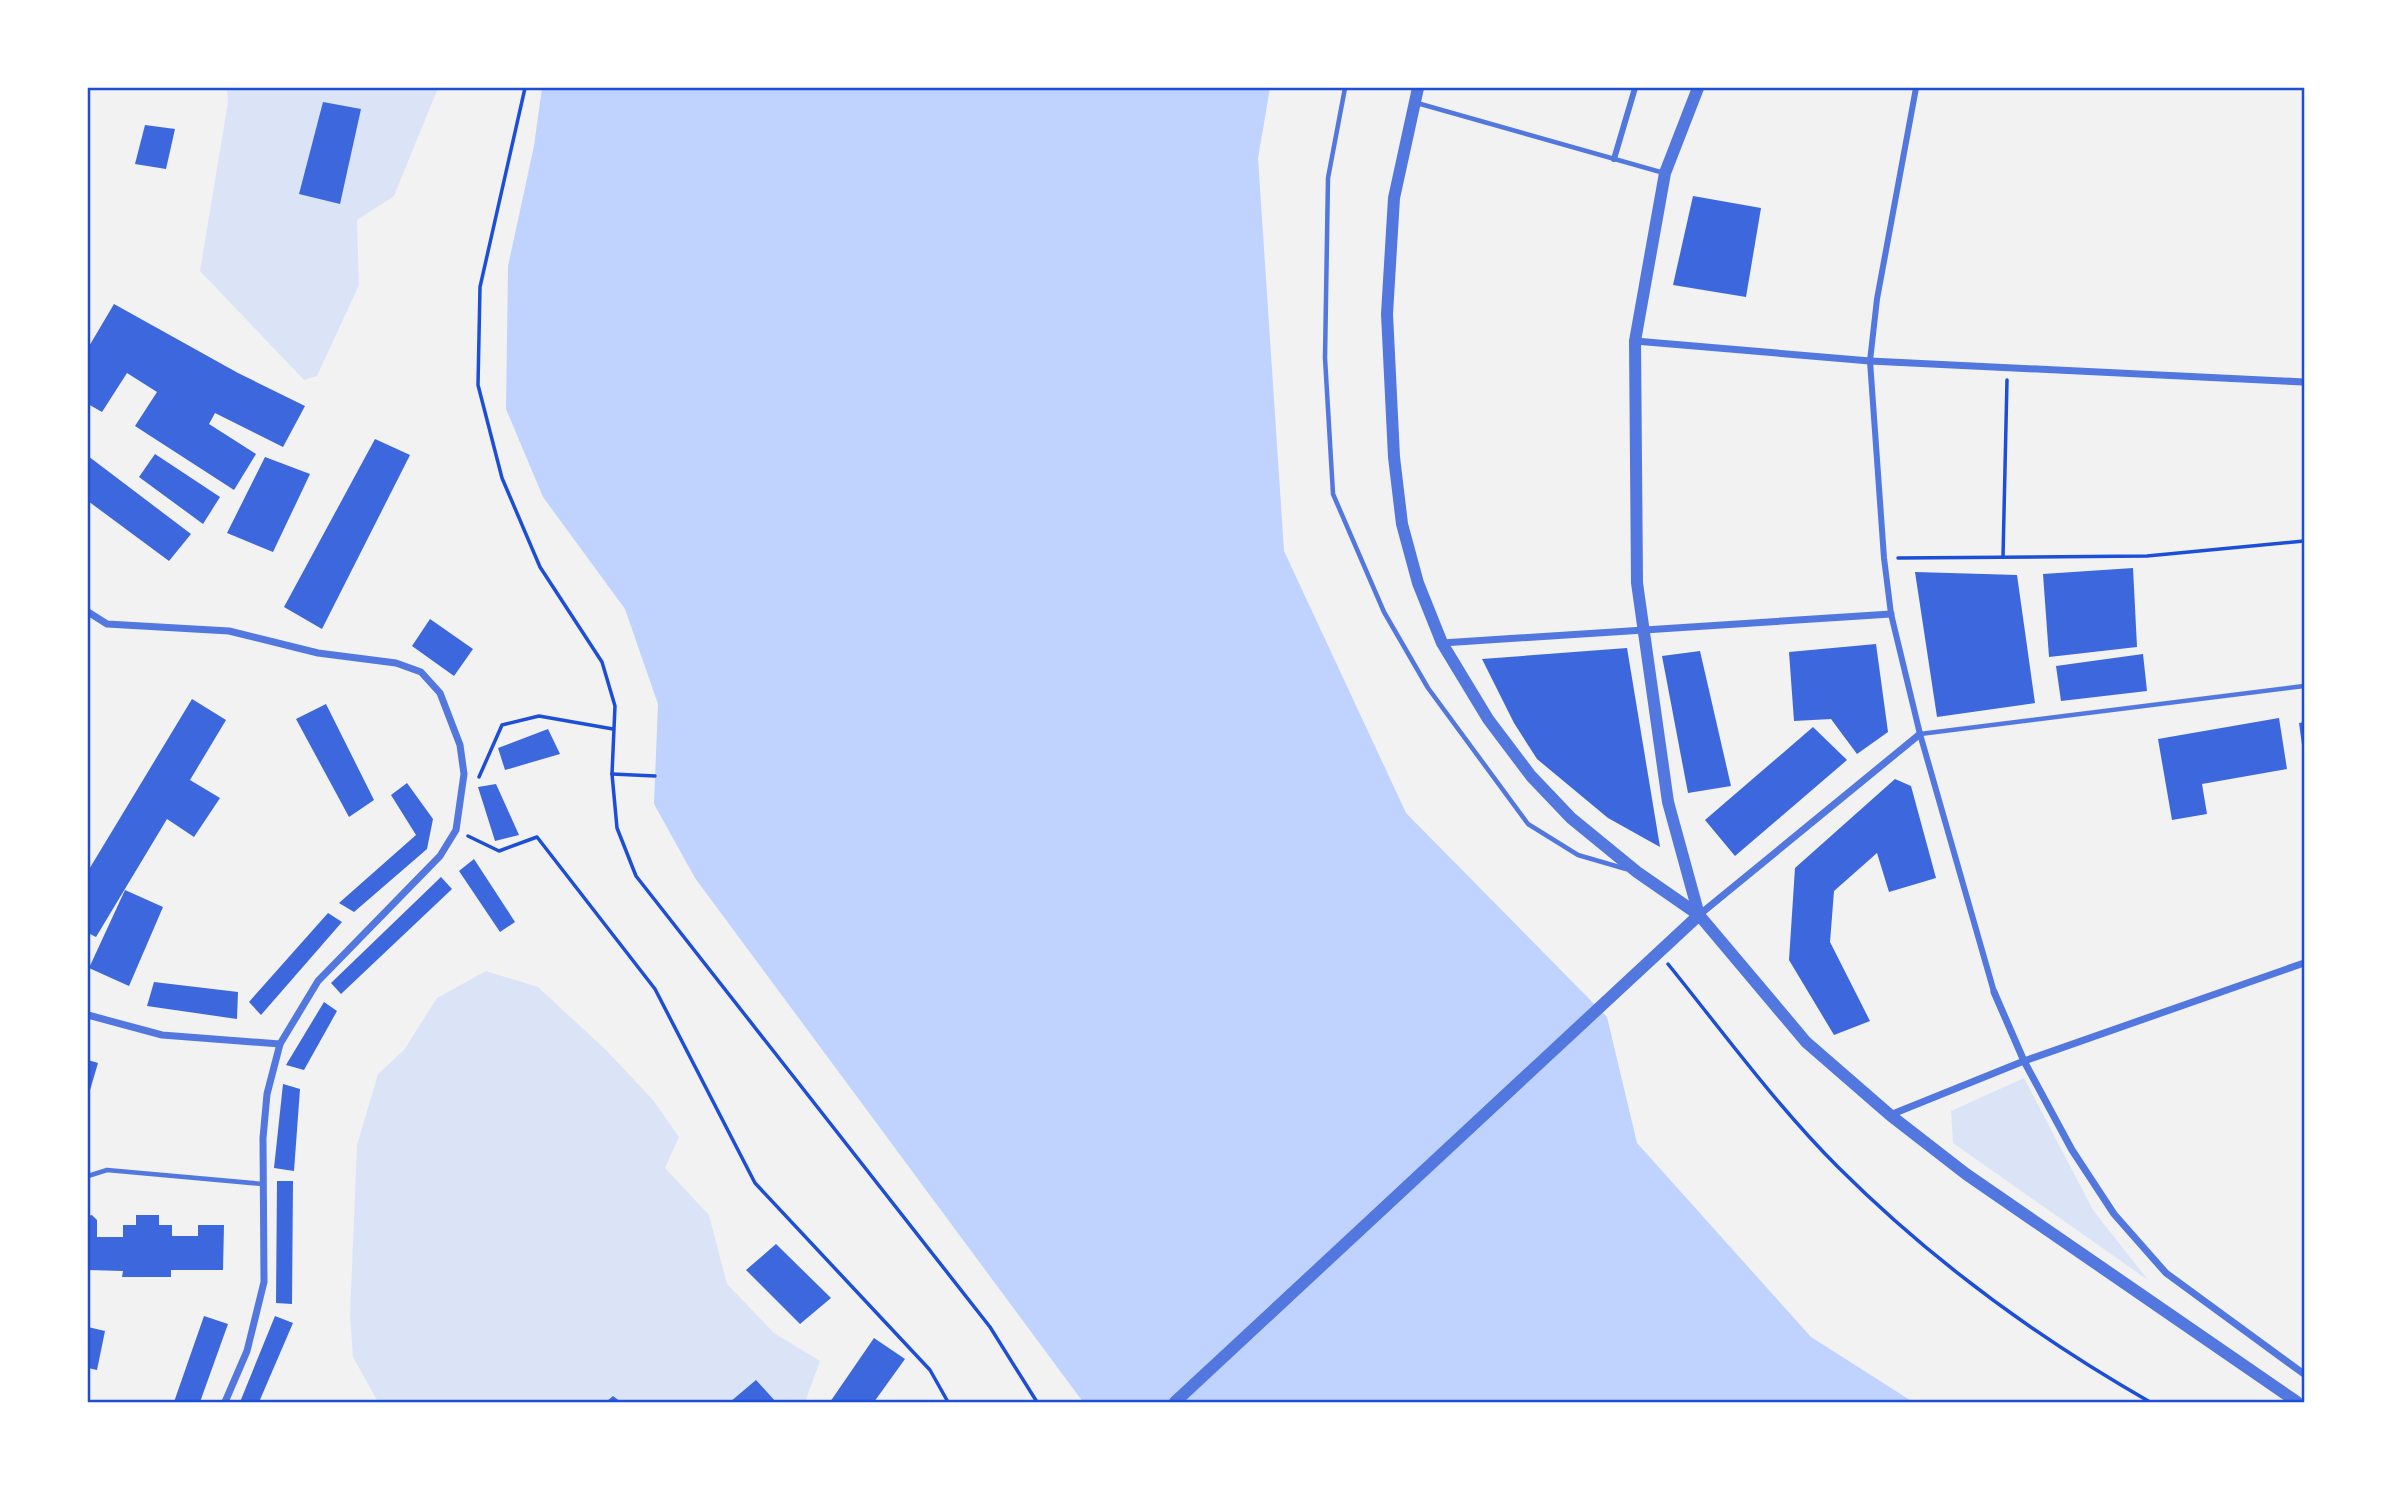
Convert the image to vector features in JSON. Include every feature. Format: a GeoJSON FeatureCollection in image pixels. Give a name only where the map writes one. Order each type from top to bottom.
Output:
{"type":"FeatureCollection","features":[{"type":"Feature","properties":{"kind":"street"},"geometry":{"type":"LineString","coordinates":[[1418,88],[1393,211],[1387,314],[1394,457],[1402,524],[1418,583],[1442,643],[1488,719],[1531,776],[1571,818],[1637,873],[1699,915],[1806,1042],[1890,1115],[1966,1174],[2297,1402]]}},
{"type":"Feature","properties":{"kind":"street"},"geometry":{"type":"LineString","coordinates":[[1614,159],[1635,88]]}},
{"type":"Feature","properties":{"kind":"street"},"geometry":{"type":"LineString","coordinates":[[1698,88],[1665,173],[1635,341],[1637,583],[1668,802],[1699,915]]}},
{"type":"Feature","properties":{"kind":"street"},"geometry":{"type":"LineString","coordinates":[[1916,88],[1877,299],[1870,361],[1884,558],[1891,614],[1920,734],[1994,992],[2024,1061],[2072,1150],[2107,1203],[2166,1273],[2305,1374]]}},
{"type":"Feature","properties":{"kind":"street"},"geometry":{"type":"LineString","coordinates":[[1635,341],[1870,361],[2305,382]]}},
{"type":"Feature","properties":{"kind":"street"},"geometry":{"type":"LineString","coordinates":[[88,612],[107,624],[229,631],[318,653],[396,663],[421,672],[440,693],[460,745],[464,774],[456,830],[440,856],[318,981],[280,1044],[267,1094],[264,1282],[247,1351],[225,1402]]}},
{"type":"Feature","properties":{"kind":"street"},"geometry":{"type":"LineString","coordinates":[[1442,643],[1891,614]]}},
{"type":"Feature","properties":{"kind":"street"},"geometry":{"type":"LineString","coordinates":[[1175,1402],[1658,951],[1920,734]]}},
{"type":"Feature","properties":{"kind":"street"},"geometry":{"type":"LineString","coordinates":[[1890,1115],[2024,1061],[2305,962]]}},
{"type":"Feature","properties":{"kind":"street"},"geometry":{"type":"LineString","coordinates":[[88,1015],[162,1035],[280,1044]]}},
{"type":"Feature","properties":{"kind":"lane"},"geometry":{"type":"LineString","coordinates":[[1345,88],[1328,178],[1325,358],[1333,494],[1341,516],[1384,612],[1428,688],[1528,824],[1578,855],[1637,873]]}},
{"type":"Feature","properties":{"kind":"lane"},"geometry":{"type":"LineString","coordinates":[[1414,102],[1665,173]]}},
{"type":"Feature","properties":{"kind":"lane"},"geometry":{"type":"LineString","coordinates":[[1920,734],[2305,686]]}},
{"type":"Feature","properties":{"kind":"lane"},"geometry":{"type":"LineString","coordinates":[[88,1176],[107,1170],[264,1184]]}},
{"type":"Feature","properties":{"kind":"path"},"geometry":{"type":"LineString","coordinates":[[525,88],[480,287],[478,385],[502,478],[540,567],[602,662],[615,706],[612,774],[617,828],[636,876],[990,1327],[1037,1402]]}},
{"type":"Feature","properties":{"kind":"path"},"geometry":{"type":"LineString","coordinates":[[2003,556],[2007,367]]}},
{"type":"Feature","properties":{"kind":"path"},"geometry":{"type":"LineString","coordinates":[[1884,558],[2147,556],[2305,541]]}},
{"type":"Feature","properties":{"kind":"path"},"geometry":{"type":"LineString","coordinates":[[477,783],[502,725],[539,716],[614,730]]}},
{"type":"Feature","properties":{"kind":"path"},"geometry":{"type":"LineString","coordinates":[[612,774],[655,776]]}},
{"type":"Feature","properties":{"kind":"path"},"geometry":{"type":"LineString","coordinates":[[456,830],[499,851],[537,837],[655,989],[755,1182],[930,1370],[948,1402]]}},
{"type":"Feature","properties":{"kind":"path"},"geometry":{"type":"LineString","coordinates":[[1658,951],[1766,1086],[1837,1166],[1929,1252],[2020,1322],[2150,1402]]}},
{"type":"Feature","properties":{"kind":"shaded area"},"geometry":{"type":"Polygon","coordinates":[[[227,88],[438,88],[394,196],[357,220],[359,285],[317,376],[304,380],[200,271],[228,102],[227,88]]]}},
{"type":"Feature","properties":{"kind":"shaded area"},"geometry":{"type":"Polygon","coordinates":[[[486,971],[538,987],[606,1050],[653,1100],[679,1137],[665,1168],[709,1215],[727,1284],[774,1333],[820,1361],[805,1402],[378,1402],[353,1357],[350,1315],[357,1145],[378,1074],[404,1050],[437,998],[486,971]]]}},
{"type":"Feature","properties":{"kind":"shaded area"},"geometry":{"type":"Polygon","coordinates":[[[2024,1078],[2093,1210],[2148,1280],[1953,1143],[1951,1111],[2024,1078]]]}},
{"type":"Feature","properties":{"kind":"water"},"geometry":{"type":"Polygon","coordinates":[[[542,88],[1270,88],[1258,158],[1284,551],[1406,813],[1607,1017],[1637,1143],[1811,1337],[1913,1402],[1083,1402],[695,878],[654,804],[658,704],[625,609],[543,497],[506,409],[508,266],[534,146],[542,88]]]}},
{"type":"Feature","properties":{"kind":"building"},"geometry":{"type":"Polygon","coordinates":[[[323,102],[361,109],[340,204],[299,194],[323,102]]]}},
{"type":"Feature","properties":{"kind":"building"},"geometry":{"type":"Polygon","coordinates":[[[145,125],[175,129],[166,169],[135,164],[145,125]]]}},
{"type":"Feature","properties":{"kind":"building"},"geometry":{"type":"Polygon","coordinates":[[[1693,196],[1761,208],[1746,297],[1673,285],[1693,196]]]}},
{"type":"Feature","properties":{"kind":"building"},"geometry":{"type":"Polygon","coordinates":[[[114,304],[238,373],[305,406],[283,447],[215,413],[209,424],[256,454],[234,490],[135,426],[157,392],[127,373],[102,412],[88,404],[88,348],[114,304]]]}},
{"type":"Feature","properties":{"kind":"building"},"geometry":{"type":"Polygon","coordinates":[[[375,439],[410,455],[322,629],[284,607],[375,439]]]}},
{"type":"Feature","properties":{"kind":"building"},"geometry":{"type":"Polygon","coordinates":[[[155,454],[220,497],[203,524],[139,477],[155,454]]]}},
{"type":"Feature","properties":{"kind":"building"},"geometry":{"type":"Polygon","coordinates":[[[88,456],[191,534],[169,561],[88,501],[88,456]]]}},
{"type":"Feature","properties":{"kind":"building"},"geometry":{"type":"Polygon","coordinates":[[[265,457],[310,474],[273,552],[227,533],[265,457]]]}},
{"type":"Feature","properties":{"kind":"building"},"geometry":{"type":"Polygon","coordinates":[[[2133,568],[2137,647],[2049,657],[2043,574],[2133,568]]]}},
{"type":"Feature","properties":{"kind":"building"},"geometry":{"type":"Polygon","coordinates":[[[1915,572],[2017,575],[2035,703],[1937,717],[1915,572]]]}},
{"type":"Feature","properties":{"kind":"building"},"geometry":{"type":"Polygon","coordinates":[[[430,619],[473,649],[454,676],[412,646],[430,619]]]}},
{"type":"Feature","properties":{"kind":"building"},"geometry":{"type":"Polygon","coordinates":[[[1876,644],[1888,732],[1857,754],[1831,719],[1794,721],[1789,652],[1876,644]]]}},
{"type":"Feature","properties":{"kind":"building"},"geometry":{"type":"Polygon","coordinates":[[[1627,648],[1660,847],[1608,818],[1537,759],[1514,723],[1482,659],[1627,648]]]}},
{"type":"Feature","properties":{"kind":"building"},"geometry":{"type":"Polygon","coordinates":[[[1700,651],[1731,786],[1688,793],[1662,656],[1700,651]]]}},
{"type":"Feature","properties":{"kind":"building"},"geometry":{"type":"Polygon","coordinates":[[[2143,654],[2147,691],[2061,701],[2056,666],[2143,654]]]}},
{"type":"Feature","properties":{"kind":"building"},"geometry":{"type":"Polygon","coordinates":[[[192,699],[226,720],[190,780],[220,798],[194,837],[167,819],[96,937],[88,933],[88,871],[192,699]]]}},
{"type":"Feature","properties":{"kind":"building"},"geometry":{"type":"Polygon","coordinates":[[[326,704],[374,800],[349,817],[296,719],[326,704]]]}},
{"type":"Feature","properties":{"kind":"building"},"geometry":{"type":"Polygon","coordinates":[[[2279,718],[2287,769],[2202,784],[2207,814],[2172,820],[2158,739],[2279,718]]]}},
{"type":"Feature","properties":{"kind":"building"},"geometry":{"type":"Polygon","coordinates":[[[2304,722],[2304,752],[2303,752],[2299,723],[2304,722]]]}},
{"type":"Feature","properties":{"kind":"building"},"geometry":{"type":"Polygon","coordinates":[[[1813,727],[1847,760],[1735,856],[1705,820],[1813,727]]]}},
{"type":"Feature","properties":{"kind":"building"},"geometry":{"type":"Polygon","coordinates":[[[548,729],[560,754],[505,770],[498,748],[548,729]]]}},
{"type":"Feature","properties":{"kind":"building"},"geometry":{"type":"Polygon","coordinates":[[[1895,779],[1911,786],[1936,878],[1889,892],[1877,853],[1834,891],[1830,942],[1870,1021],[1834,1035],[1789,960],[1795,868],[1895,779]]]}},
{"type":"Feature","properties":{"kind":"building"},"geometry":{"type":"Polygon","coordinates":[[[407,783],[433,819],[427,849],[354,912],[339,903],[416,835],[391,795],[407,783]]]}},
{"type":"Feature","properties":{"kind":"building"},"geometry":{"type":"Polygon","coordinates":[[[496,784],[519,835],[495,841],[478,787],[496,784]]]}},
{"type":"Feature","properties":{"kind":"building"},"geometry":{"type":"Polygon","coordinates":[[[474,859],[515,922],[500,932],[459,871],[474,859]]]}},
{"type":"Feature","properties":{"kind":"building"},"geometry":{"type":"Polygon","coordinates":[[[441,877],[452,889],[341,994],[331,983],[441,877]]]}},
{"type":"Feature","properties":{"kind":"building"},"geometry":{"type":"Polygon","coordinates":[[[125,890],[163,907],[129,986],[89,968],[125,890]]]}},
{"type":"Feature","properties":{"kind":"building"},"geometry":{"type":"Polygon","coordinates":[[[328,913],[342,922],[261,1015],[249,1002],[328,913]]]}},
{"type":"Feature","properties":{"kind":"building"},"geometry":{"type":"Polygon","coordinates":[[[154,982],[238,992],[237,1019],[147,1006],[154,982]]]}},
{"type":"Feature","properties":{"kind":"building"},"geometry":{"type":"Polygon","coordinates":[[[324,1002],[337,1011],[304,1070],[286,1065],[324,1002]]]}},
{"type":"Feature","properties":{"kind":"building"},"geometry":{"type":"Polygon","coordinates":[[[88,1060],[98,1063],[88,1097],[88,1060]]]}},
{"type":"Feature","properties":{"kind":"building"},"geometry":{"type":"Polygon","coordinates":[[[283,1084],[300,1089],[294,1171],[274,1168],[283,1084]]]}},
{"type":"Feature","properties":{"kind":"building"},"geometry":{"type":"Polygon","coordinates":[[[277,1181],[293,1181],[292,1304],[276,1303],[277,1181]]]}},
{"type":"Feature","properties":{"kind":"building"},"geometry":{"type":"Polygon","coordinates":[[[92,1215],[97,1220],[97,1237],[123,1237],[123,1225],[136,1225],[136,1215],[159,1215],[159,1225],[172,1225],[172,1236],[198,1236],[198,1225],[224,1225],[223,1270],[171,1270],[171,1277],[122,1277],[123,1271],[88,1270],[88,1216],[92,1215]]]}},
{"type":"Feature","properties":{"kind":"building"},"geometry":{"type":"Polygon","coordinates":[[[776,1244],[831,1298],[800,1324],[746,1270],[776,1244]]]}},
{"type":"Feature","properties":{"kind":"building"},"geometry":{"type":"Polygon","coordinates":[[[204,1316],[228,1324],[200,1402],[174,1402],[204,1316]]]}},
{"type":"Feature","properties":{"kind":"building"},"geometry":{"type":"Polygon","coordinates":[[[275,1316],[293,1323],[259,1402],[240,1402],[275,1316]]]}},
{"type":"Feature","properties":{"kind":"building"},"geometry":{"type":"Polygon","coordinates":[[[88,1327],[105,1331],[97,1370],[88,1368],[88,1327]]]}},
{"type":"Feature","properties":{"kind":"building"},"geometry":{"type":"Polygon","coordinates":[[[874,1338],[905,1359],[874,1402],[830,1402],[874,1338]]]}},
{"type":"Feature","properties":{"kind":"building"},"geometry":{"type":"Polygon","coordinates":[[[756,1380],[776,1402],[730,1402],[756,1380]]]}},
{"type":"Feature","properties":{"kind":"building"},"geometry":{"type":"Polygon","coordinates":[[[613,1396],[621,1402],[606,1402],[613,1396]]]}}]}
